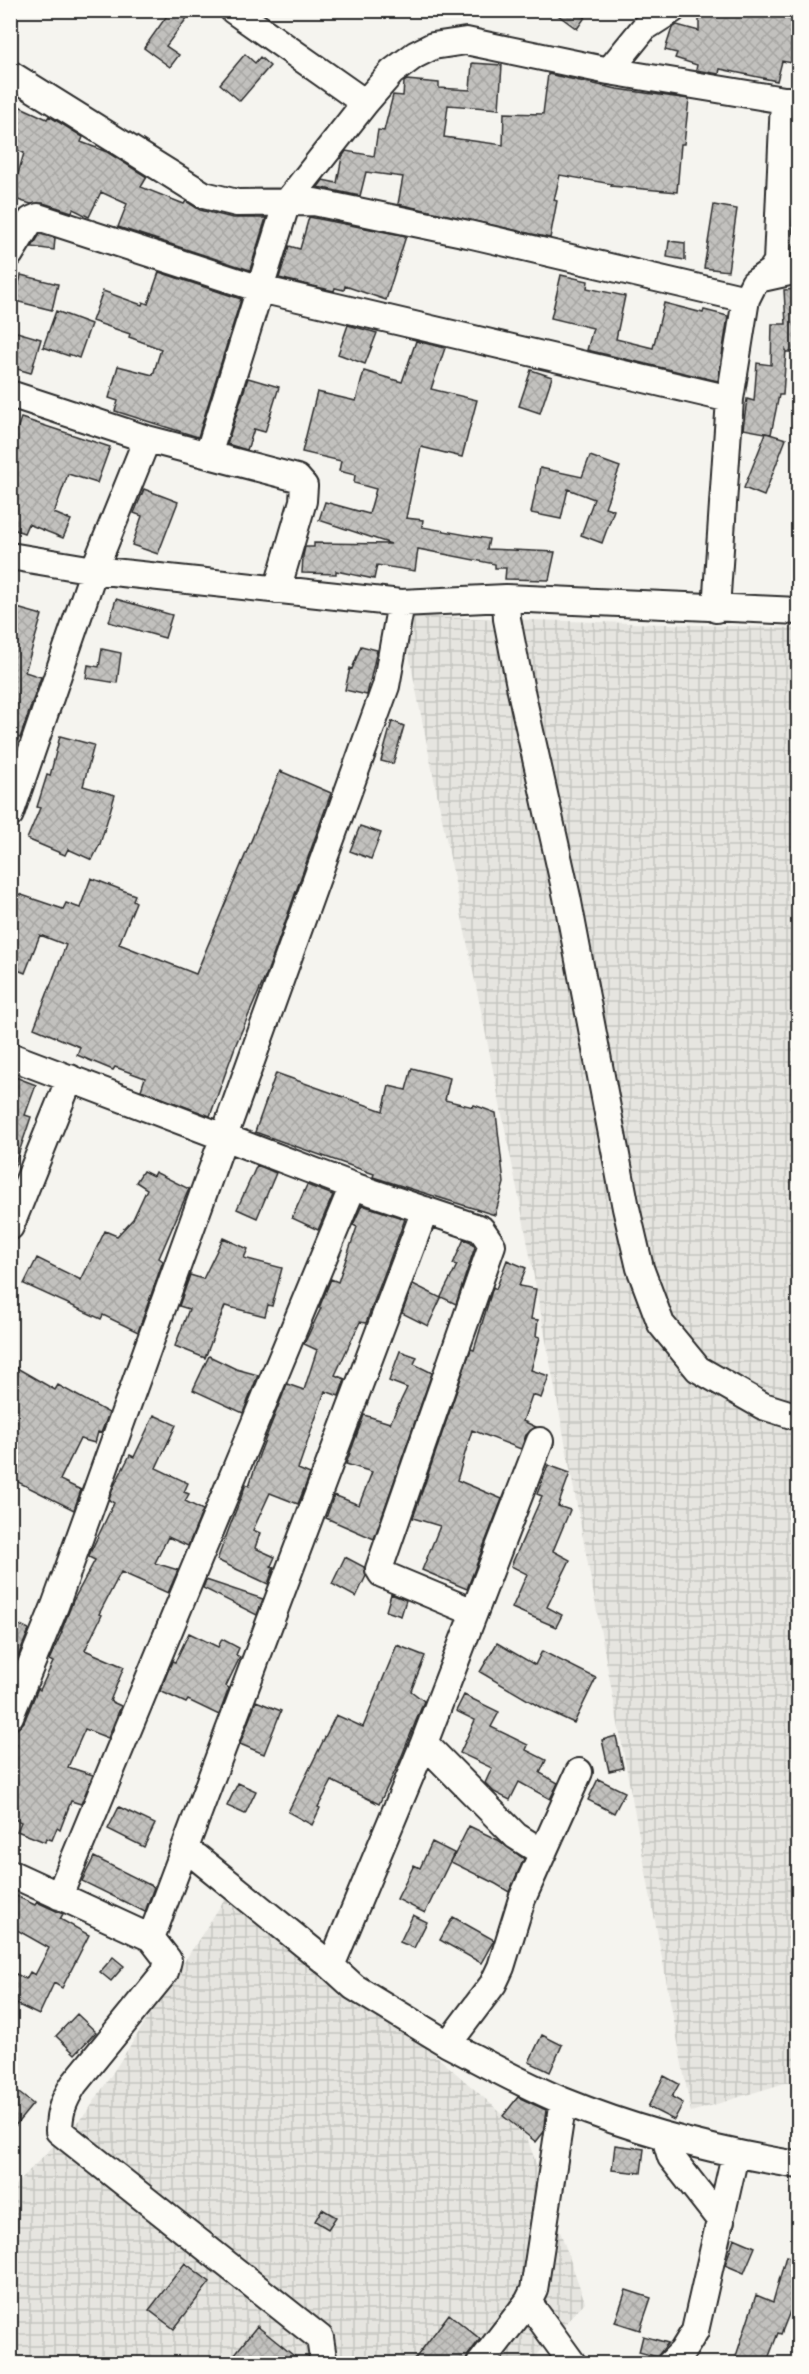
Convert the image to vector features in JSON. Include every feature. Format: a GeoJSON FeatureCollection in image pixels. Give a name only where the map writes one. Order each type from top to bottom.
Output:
{"type":"FeatureCollection","features":[{"type":"Feature","properties":{"kind":"street"},"geometry":{"type":"LineString","coordinates":[[233,10],[365,103]]}},
{"type":"Feature","properties":{"kind":"street"},"geometry":{"type":"LineString","coordinates":[[609,71],[644,28],[672,10]]}},
{"type":"Feature","properties":{"kind":"street"},"geometry":{"type":"LineString","coordinates":[[208,455],[286,202],[392,72],[415,55],[433,46],[466,41],[609,71],[791,100],[777,262],[771,272],[754,283],[746,299],[730,399],[716,609]]}},
{"type":"Feature","properties":{"kind":"street"},"geometry":{"type":"LineString","coordinates":[[10,74],[204,195],[237,203],[314,202],[746,299]]}},
{"type":"Feature","properties":{"kind":"street"},"geometry":{"type":"LineString","coordinates":[[10,254],[31,220],[38,217],[260,289],[730,399]]}},
{"type":"Feature","properties":{"kind":"street"},"geometry":{"type":"LineString","coordinates":[[762,278],[798,270]]}},
{"type":"Feature","properties":{"kind":"street"},"geometry":{"type":"LineString","coordinates":[[10,394],[147,439],[297,478],[304,486],[303,501],[277,590]]}},
{"type":"Feature","properties":{"kind":"street"},"geometry":{"type":"LineString","coordinates":[[10,814],[94,570],[147,439]]}},
{"type":"Feature","properties":{"kind":"street"},"geometry":{"type":"LineString","coordinates":[[10,556],[94,570],[401,603],[506,598],[798,611]]}},
{"type":"Feature","properties":{"kind":"street"},"geometry":{"type":"LineString","coordinates":[[506,598],[507,618],[521,691],[567,897],[626,1208],[640,1268],[661,1324],[698,1369],[763,1406],[798,1417]]}},
{"type":"Feature","properties":{"kind":"street"},"geometry":{"type":"LineString","coordinates":[[10,1716],[55,1606],[386,686],[401,603]]}},
{"type":"Feature","properties":{"kind":"street"},"geometry":{"type":"LineString","coordinates":[[10,1056],[353,1186],[481,1229],[492,1245],[379,1569],[382,1574],[473,1612]]}},
{"type":"Feature","properties":{"kind":"street"},"geometry":{"type":"LineString","coordinates":[[10,1227],[70,1078]]}},
{"type":"Feature","properties":{"kind":"street"},"geometry":{"type":"LineString","coordinates":[[59,1896],[353,1186]]}},
{"type":"Feature","properties":{"kind":"street"},"geometry":{"type":"LineString","coordinates":[[151,1938],[425,1210]]}},
{"type":"Feature","properties":{"kind":"street"},"geometry":{"type":"LineString","coordinates":[[332,1966],[424,1743],[540,1442]]}},
{"type":"Feature","properties":{"kind":"street"},"geometry":{"type":"LineString","coordinates":[[424,1743],[516,1836],[543,1853]]}},
{"type":"Feature","properties":{"kind":"street"},"geometry":{"type":"LineString","coordinates":[[448,2044],[493,1984],[501,1967],[522,1899],[579,1772]]}},
{"type":"Feature","properties":{"kind":"street"},"geometry":{"type":"LineString","coordinates":[[184,1851],[198,1858],[332,1966],[354,1987],[448,2044],[563,2101],[665,2137],[735,2155],[798,2165]]}},
{"type":"Feature","properties":{"kind":"street"},"geometry":{"type":"LineString","coordinates":[[10,1873],[151,1938],[168,1960],[165,1972],[74,2084],[61,2108],[59,2131],[320,2338],[323,2358],[321,2364]]}},
{"type":"Feature","properties":{"kind":"street"},"geometry":{"type":"LineString","coordinates":[[480,2364],[528,2302],[534,2290],[563,2101]]}},
{"type":"Feature","properties":{"kind":"street"},"geometry":{"type":"LineString","coordinates":[[665,2137],[671,2157],[721,2221]]}},
{"type":"Feature","properties":{"kind":"street"},"geometry":{"type":"LineString","coordinates":[[670,2364],[682,2352],[695,2331],[735,2155]]}},
{"type":"Feature","properties":{"kind":"street"},"geometry":{"type":"LineString","coordinates":[[528,2302],[573,2364]]}},
{"type":"Feature","properties":{"kind":"shaded area"},"geometry":{"type":"Polygon","coordinates":[[[401,616],[798,628],[798,2079],[691,2112],[522,1213],[401,616]]]}},
{"type":"Feature","properties":{"kind":"shaded area"},"geometry":{"type":"Polygon","coordinates":[[[237,1880],[526,2135],[585,2302],[530,2363],[11,2364],[11,2189],[88,2111],[237,1880]]]}},
{"type":"Feature","properties":{"kind":"building"},"geometry":{"type":"Polygon","coordinates":[[[171,10],[193,10],[166,46],[179,55],[170,67],[144,48],[171,10]]]}},
{"type":"Feature","properties":{"kind":"building"},"geometry":{"type":"Polygon","coordinates":[[[551,10],[590,10],[577,29],[551,10]]]}},
{"type":"Feature","properties":{"kind":"building"},"geometry":{"type":"Polygon","coordinates":[[[699,10],[798,10],[798,64],[782,61],[777,81],[720,69],[719,74],[696,70],[697,65],[675,58],[677,53],[665,50],[672,28],[677,25],[699,31],[699,10]]]}},
{"type":"Feature","properties":{"kind":"building"},"geometry":{"type":"Polygon","coordinates":[[[245,54],[255,63],[260,57],[270,66],[240,101],[220,84],[245,54]]]}},
{"type":"Feature","properties":{"kind":"building"},"geometry":{"type":"Polygon","coordinates":[[[472,63],[502,65],[499,109],[448,105],[444,137],[503,145],[504,113],[543,114],[548,74],[617,89],[689,99],[684,144],[681,144],[677,192],[611,186],[612,184],[560,175],[554,200],[557,201],[550,238],[398,204],[403,177],[366,172],[360,196],[318,187],[323,180],[337,183],[342,157],[346,151],[374,156],[378,130],[384,131],[393,95],[403,96],[404,82],[407,80],[439,83],[439,88],[470,90],[472,63]]]}},
{"type":"Feature","properties":{"kind":"building"},"geometry":{"type":"Polygon","coordinates":[[[10,102],[47,119],[49,116],[83,137],[81,142],[107,152],[147,177],[141,187],[184,204],[186,201],[200,210],[233,218],[266,218],[250,270],[118,227],[127,204],[101,192],[89,217],[73,209],[72,212],[43,203],[31,204],[11,198],[24,153],[10,147],[10,102]]]}},
{"type":"Feature","properties":{"kind":"building"},"geometry":{"type":"Polygon","coordinates":[[[714,205],[737,209],[728,271],[704,268],[714,205]]]}},
{"type":"Feature","properties":{"kind":"building"},"geometry":{"type":"Polygon","coordinates":[[[309,217],[406,236],[386,300],[345,286],[344,290],[335,288],[334,291],[279,278],[289,246],[300,249],[309,217]]]}},
{"type":"Feature","properties":{"kind":"building"},"geometry":{"type":"Polygon","coordinates":[[[40,234],[55,238],[54,250],[32,247],[40,234]]]}},
{"type":"Feature","properties":{"kind":"building"},"geometry":{"type":"Polygon","coordinates":[[[669,241],[685,243],[685,260],[667,257],[669,241]]]}},
{"type":"Feature","properties":{"kind":"building"},"geometry":{"type":"Polygon","coordinates":[[[159,272],[241,299],[198,437],[115,411],[118,401],[109,398],[118,366],[153,375],[161,349],[129,337],[130,334],[92,321],[103,291],[142,305],[143,302],[148,304],[159,272]]]}},
{"type":"Feature","properties":{"kind":"building"},"geometry":{"type":"Polygon","coordinates":[[[21,275],[58,284],[52,310],[15,301],[21,275]]]}},
{"type":"Feature","properties":{"kind":"building"},"geometry":{"type":"Polygon","coordinates":[[[561,275],[588,281],[587,288],[625,296],[616,339],[653,348],[664,303],[703,313],[704,310],[728,316],[718,381],[587,350],[593,328],[551,318],[561,275]]]}},
{"type":"Feature","properties":{"kind":"building"},"geometry":{"type":"Polygon","coordinates":[[[798,289],[798,352],[787,352],[786,350],[783,395],[779,395],[771,434],[743,429],[747,399],[754,401],[757,363],[771,365],[772,324],[786,324],[784,290],[798,289]]]}},
{"type":"Feature","properties":{"kind":"building"},"geometry":{"type":"Polygon","coordinates":[[[56,311],[91,324],[79,358],[43,347],[56,311]]]}},
{"type":"Feature","properties":{"kind":"building"},"geometry":{"type":"Polygon","coordinates":[[[348,325],[377,333],[365,364],[338,354],[348,325]]]}},
{"type":"Feature","properties":{"kind":"building"},"geometry":{"type":"Polygon","coordinates":[[[10,330],[41,339],[31,373],[10,367],[10,330]]]}},
{"type":"Feature","properties":{"kind":"building"},"geometry":{"type":"Polygon","coordinates":[[[416,341],[445,348],[431,389],[477,400],[462,457],[421,447],[406,518],[423,520],[422,527],[489,539],[487,549],[555,552],[549,580],[505,579],[506,568],[495,568],[495,564],[418,549],[415,571],[377,565],[374,579],[336,571],[336,574],[302,573],[305,547],[314,547],[314,543],[391,544],[319,520],[325,502],[369,514],[376,489],[354,483],[355,475],[339,471],[341,461],[302,452],[317,392],[356,401],[364,371],[402,382],[416,341]]]}},
{"type":"Feature","properties":{"kind":"building"},"geometry":{"type":"Polygon","coordinates":[[[531,370],[552,377],[540,413],[519,406],[531,370]]]}},
{"type":"Feature","properties":{"kind":"building"},"geometry":{"type":"Polygon","coordinates":[[[248,378],[279,387],[265,432],[254,429],[247,450],[227,444],[248,378]]]}},
{"type":"Feature","properties":{"kind":"building"},"geometry":{"type":"Polygon","coordinates":[[[21,418],[110,447],[97,483],[68,474],[54,513],[71,520],[63,538],[28,524],[24,533],[10,528],[10,448],[21,418]]]}},
{"type":"Feature","properties":{"kind":"building"},"geometry":{"type":"Polygon","coordinates":[[[766,433],[786,439],[764,496],[744,488],[766,433]]]}},
{"type":"Feature","properties":{"kind":"building"},"geometry":{"type":"Polygon","coordinates":[[[590,456],[620,467],[605,507],[614,510],[602,543],[581,535],[594,499],[568,489],[561,519],[531,513],[540,468],[582,477],[590,456]]]}},
{"type":"Feature","properties":{"kind":"building"},"geometry":{"type":"Polygon","coordinates":[[[144,489],[178,502],[158,554],[132,545],[142,516],[134,513],[144,489]]]}},
{"type":"Feature","properties":{"kind":"building"},"geometry":{"type":"Polygon","coordinates":[[[116,599],[172,615],[165,638],[109,622],[116,599]]]}},
{"type":"Feature","properties":{"kind":"building"},"geometry":{"type":"Polygon","coordinates":[[[10,606],[42,615],[25,672],[41,677],[20,738],[10,735],[10,606]]]}},
{"type":"Feature","properties":{"kind":"building"},"geometry":{"type":"Polygon","coordinates":[[[361,646],[377,650],[367,695],[345,690],[350,668],[352,669],[361,646]]]}},
{"type":"Feature","properties":{"kind":"building"},"geometry":{"type":"Polygon","coordinates":[[[102,649],[121,653],[117,683],[86,678],[88,665],[99,667],[102,649]]]}},
{"type":"Feature","properties":{"kind":"building"},"geometry":{"type":"Polygon","coordinates":[[[392,721],[404,726],[393,764],[381,761],[392,721]]]}},
{"type":"Feature","properties":{"kind":"building"},"geometry":{"type":"Polygon","coordinates":[[[60,736],[94,745],[83,786],[115,795],[100,844],[92,860],[68,849],[65,855],[27,839],[40,808],[37,807],[47,775],[50,776],[60,736]]]}},
{"type":"Feature","properties":{"kind":"building"},"geometry":{"type":"Polygon","coordinates":[[[280,771],[331,793],[267,973],[236,1044],[210,1116],[141,1090],[145,1078],[115,1067],[113,1070],[77,1055],[80,1047],[34,1028],[66,945],[40,935],[25,973],[10,967],[10,891],[63,909],[66,903],[80,908],[91,878],[135,895],[133,900],[136,902],[119,944],[196,974],[280,771]]]}},
{"type":"Feature","properties":{"kind":"building"},"geometry":{"type":"Polygon","coordinates":[[[360,826],[381,833],[371,859],[350,851],[360,826]]]}},
{"type":"Feature","properties":{"kind":"building"},"geometry":{"type":"Polygon","coordinates":[[[412,1068],[450,1078],[445,1100],[473,1107],[474,1105],[496,1113],[504,1183],[495,1215],[373,1177],[374,1174],[255,1132],[276,1073],[383,1111],[389,1086],[406,1090],[412,1068]]]}},
{"type":"Feature","properties":{"kind":"building"},"geometry":{"type":"Polygon","coordinates":[[[10,1075],[36,1085],[25,1115],[31,1117],[13,1170],[10,1170],[10,1075]]]}},
{"type":"Feature","properties":{"kind":"building"},"geometry":{"type":"Polygon","coordinates":[[[257,1165],[276,1173],[257,1218],[237,1209],[257,1165]]]}},
{"type":"Feature","properties":{"kind":"building"},"geometry":{"type":"Polygon","coordinates":[[[143,1171],[153,1176],[155,1172],[189,1189],[159,1258],[163,1261],[138,1332],[103,1315],[101,1319],[24,1284],[37,1258],[81,1280],[105,1231],[117,1236],[133,1219],[147,1189],[136,1182],[143,1171]]]}},
{"type":"Feature","properties":{"kind":"building"},"geometry":{"type":"Polygon","coordinates":[[[307,1185],[333,1195],[318,1230],[292,1218],[307,1185]]]}},
{"type":"Feature","properties":{"kind":"building"},"geometry":{"type":"Polygon","coordinates":[[[362,1205],[405,1219],[366,1323],[360,1322],[335,1375],[345,1379],[339,1396],[325,1391],[298,1469],[310,1474],[298,1504],[270,1493],[253,1530],[260,1533],[255,1548],[275,1557],[268,1584],[217,1560],[246,1484],[249,1486],[287,1384],[304,1390],[317,1350],[304,1344],[321,1308],[319,1308],[331,1279],[338,1282],[357,1227],[353,1225],[362,1205]]]}},
{"type":"Feature","properties":{"kind":"building"},"geometry":{"type":"Polygon","coordinates":[[[223,1238],[248,1249],[244,1258],[282,1268],[272,1306],[268,1305],[265,1316],[225,1306],[205,1358],[175,1346],[189,1309],[179,1306],[190,1275],[203,1279],[223,1238]]]}},
{"type":"Feature","properties":{"kind":"building"},"geometry":{"type":"Polygon","coordinates":[[[464,1239],[475,1247],[456,1304],[441,1297],[457,1265],[453,1264],[464,1239]]]}},
{"type":"Feature","properties":{"kind":"building"},"geometry":{"type":"Polygon","coordinates":[[[507,1260],[526,1268],[519,1286],[536,1289],[531,1319],[538,1320],[536,1336],[540,1337],[531,1370],[549,1376],[541,1398],[532,1395],[523,1421],[536,1427],[526,1435],[521,1449],[472,1430],[457,1480],[502,1499],[467,1589],[422,1570],[440,1526],[413,1518],[471,1349],[474,1350],[493,1287],[496,1289],[507,1260]]]}},
{"type":"Feature","properties":{"kind":"building"},"geometry":{"type":"Polygon","coordinates":[[[413,1284],[441,1298],[428,1326],[402,1313],[413,1284]]]}},
{"type":"Feature","properties":{"kind":"building"},"geometry":{"type":"Polygon","coordinates":[[[400,1351],[417,1357],[414,1364],[432,1373],[374,1539],[326,1518],[334,1495],[359,1505],[372,1472],[346,1464],[364,1415],[390,1423],[407,1388],[389,1381],[400,1351]]]}},
{"type":"Feature","properties":{"kind":"building"},"geometry":{"type":"Polygon","coordinates":[[[209,1356],[236,1369],[258,1375],[243,1413],[193,1390],[209,1356]]]}},
{"type":"Feature","properties":{"kind":"building"},"geometry":{"type":"Polygon","coordinates":[[[10,1364],[55,1390],[58,1385],[109,1413],[101,1433],[98,1432],[95,1443],[80,1439],[60,1480],[81,1490],[74,1510],[10,1478],[10,1364]]]}},
{"type":"Feature","properties":{"kind":"building"},"geometry":{"type":"Polygon","coordinates":[[[154,1415],[176,1425],[156,1468],[188,1483],[184,1492],[189,1494],[185,1501],[203,1510],[188,1546],[168,1537],[155,1563],[178,1570],[168,1593],[121,1572],[99,1614],[102,1615],[85,1650],[124,1667],[110,1701],[121,1706],[108,1738],[85,1729],[68,1767],[93,1775],[81,1804],[71,1801],[60,1830],[57,1828],[52,1840],[46,1838],[45,1842],[17,1831],[21,1822],[10,1817],[10,1757],[17,1744],[11,1742],[17,1729],[24,1722],[38,1688],[40,1690],[53,1662],[49,1660],[73,1601],[95,1560],[89,1557],[90,1553],[114,1503],[109,1500],[113,1488],[130,1455],[134,1457],[154,1415]]]}},
{"type":"Feature","properties":{"kind":"building"},"geometry":{"type":"Polygon","coordinates":[[[548,1465],[570,1473],[558,1506],[570,1510],[553,1551],[570,1560],[547,1607],[562,1615],[556,1627],[512,1608],[527,1574],[511,1566],[542,1496],[537,1494],[548,1465]]]}},
{"type":"Feature","properties":{"kind":"building"},"geometry":{"type":"Polygon","coordinates":[[[345,1557],[364,1567],[366,1576],[356,1597],[332,1584],[345,1557]]]}},
{"type":"Feature","properties":{"kind":"building"},"geometry":{"type":"Polygon","coordinates":[[[206,1580],[263,1599],[257,1615],[203,1588],[206,1580]]]}},
{"type":"Feature","properties":{"kind":"building"},"geometry":{"type":"Polygon","coordinates":[[[391,1594],[406,1600],[401,1616],[386,1611],[391,1594]]]}},
{"type":"Feature","properties":{"kind":"building"},"geometry":{"type":"Polygon","coordinates":[[[10,1621],[29,1630],[18,1656],[10,1652],[10,1621]]]}},
{"type":"Feature","properties":{"kind":"building"},"geometry":{"type":"Polygon","coordinates":[[[189,1633],[218,1647],[222,1639],[239,1648],[236,1655],[240,1657],[226,1686],[229,1688],[219,1715],[188,1700],[186,1703],[160,1691],[172,1661],[175,1662],[189,1633]]]}},
{"type":"Feature","properties":{"kind":"building"},"geometry":{"type":"Polygon","coordinates":[[[497,1643],[535,1665],[542,1651],[596,1678],[574,1723],[540,1707],[480,1672],[497,1643]]]}},
{"type":"Feature","properties":{"kind":"building"},"geometry":{"type":"Polygon","coordinates":[[[397,1645],[425,1656],[411,1691],[424,1701],[399,1763],[379,1804],[332,1781],[318,1807],[320,1808],[312,1825],[288,1812],[336,1715],[363,1727],[397,1645]]]}},
{"type":"Feature","properties":{"kind":"building"},"geometry":{"type":"Polygon","coordinates":[[[464,1695],[499,1712],[491,1727],[528,1745],[526,1750],[546,1760],[540,1773],[558,1783],[550,1799],[519,1782],[510,1800],[494,1792],[485,1783],[492,1768],[460,1753],[475,1720],[456,1711],[464,1695]]]}},
{"type":"Feature","properties":{"kind":"building"},"geometry":{"type":"Polygon","coordinates":[[[256,1701],[281,1711],[264,1754],[240,1744],[256,1701]]]}},
{"type":"Feature","properties":{"kind":"building"},"geometry":{"type":"Polygon","coordinates":[[[616,1736],[623,1768],[609,1771],[602,1740],[616,1736]]]}},
{"type":"Feature","properties":{"kind":"building"},"geometry":{"type":"Polygon","coordinates":[[[598,1779],[625,1792],[614,1813],[588,1800],[598,1779]]]}},
{"type":"Feature","properties":{"kind":"building"},"geometry":{"type":"Polygon","coordinates":[[[238,1783],[256,1791],[245,1814],[227,1806],[238,1783]]]}},
{"type":"Feature","properties":{"kind":"building"},"geometry":{"type":"Polygon","coordinates":[[[119,1807],[155,1824],[144,1847],[108,1829],[119,1807]]]}},
{"type":"Feature","properties":{"kind":"building"},"geometry":{"type":"Polygon","coordinates":[[[469,1826],[498,1840],[524,1859],[509,1892],[451,1862],[469,1826]]]}},
{"type":"Feature","properties":{"kind":"building"},"geometry":{"type":"Polygon","coordinates":[[[432,1842],[454,1853],[425,1913],[397,1899],[414,1865],[420,1868],[432,1842]]]}},
{"type":"Feature","properties":{"kind":"building"},"geometry":{"type":"Polygon","coordinates":[[[94,1857],[154,1887],[145,1912],[82,1881],[94,1857]]]}},
{"type":"Feature","properties":{"kind":"building"},"geometry":{"type":"Polygon","coordinates":[[[10,1893],[35,1905],[37,1902],[63,1914],[60,1919],[89,1935],[62,1988],[54,1983],[39,2015],[10,2001],[10,1971],[26,1979],[30,1972],[35,1975],[49,1948],[10,1926],[10,1893]]]}},
{"type":"Feature","properties":{"kind":"building"},"geometry":{"type":"Polygon","coordinates":[[[413,1915],[427,1922],[414,1948],[400,1942],[413,1915]]]}},
{"type":"Feature","properties":{"kind":"building"},"geometry":{"type":"Polygon","coordinates":[[[453,1917],[494,1940],[481,1963],[440,1940],[453,1917]]]}},
{"type":"Feature","properties":{"kind":"building"},"geometry":{"type":"Polygon","coordinates":[[[113,1957],[124,1966],[111,1981],[100,1972],[113,1957]]]}},
{"type":"Feature","properties":{"kind":"building"},"geometry":{"type":"Polygon","coordinates":[[[77,2014],[96,2032],[75,2054],[56,2036],[77,2014]]]}},
{"type":"Feature","properties":{"kind":"building"},"geometry":{"type":"Polygon","coordinates":[[[542,2035],[562,2045],[550,2072],[529,2062],[542,2035]]]}},
{"type":"Feature","properties":{"kind":"building"},"geometry":{"type":"Polygon","coordinates":[[[664,2076],[679,2084],[672,2097],[683,2103],[674,2120],[648,2107],[664,2076]]]}},
{"type":"Feature","properties":{"kind":"building"},"geometry":{"type":"Polygon","coordinates":[[[10,2086],[33,2104],[10,2132],[10,2086]]]}},
{"type":"Feature","properties":{"kind":"building"},"geometry":{"type":"Polygon","coordinates":[[[518,2097],[546,2110],[543,2133],[536,2142],[503,2116],[518,2097]]]}},
{"type":"Feature","properties":{"kind":"building"},"geometry":{"type":"Polygon","coordinates":[[[615,2145],[644,2149],[641,2173],[612,2170],[615,2145]]]}},
{"type":"Feature","properties":{"kind":"building"},"geometry":{"type":"Polygon","coordinates":[[[322,2209],[336,2217],[328,2229],[315,2221],[322,2209]]]}},
{"type":"Feature","properties":{"kind":"building"},"geometry":{"type":"Polygon","coordinates":[[[734,2238],[755,2247],[744,2273],[725,2265],[734,2238]]]}},
{"type":"Feature","properties":{"kind":"building"},"geometry":{"type":"Polygon","coordinates":[[[786,2256],[798,2259],[798,2278],[791,2309],[781,2334],[778,2333],[766,2364],[756,2364],[736,2356],[756,2295],[773,2302],[786,2256]]]}},
{"type":"Feature","properties":{"kind":"building"},"geometry":{"type":"Polygon","coordinates":[[[185,2263],[210,2282],[174,2329],[149,2310],[185,2263]]]}},
{"type":"Feature","properties":{"kind":"building"},"geometry":{"type":"Polygon","coordinates":[[[626,2290],[651,2298],[640,2330],[615,2322],[626,2290]]]}},
{"type":"Feature","properties":{"kind":"building"},"geometry":{"type":"Polygon","coordinates":[[[449,2314],[480,2339],[468,2355],[465,2364],[411,2364],[449,2314]]]}},
{"type":"Feature","properties":{"kind":"building"},"geometry":{"type":"Polygon","coordinates":[[[257,2326],[304,2364],[227,2364],[257,2326]]]}},
{"type":"Feature","properties":{"kind":"building"},"geometry":{"type":"Polygon","coordinates":[[[643,2336],[668,2343],[657,2357],[639,2352],[643,2336]]]}}]}
